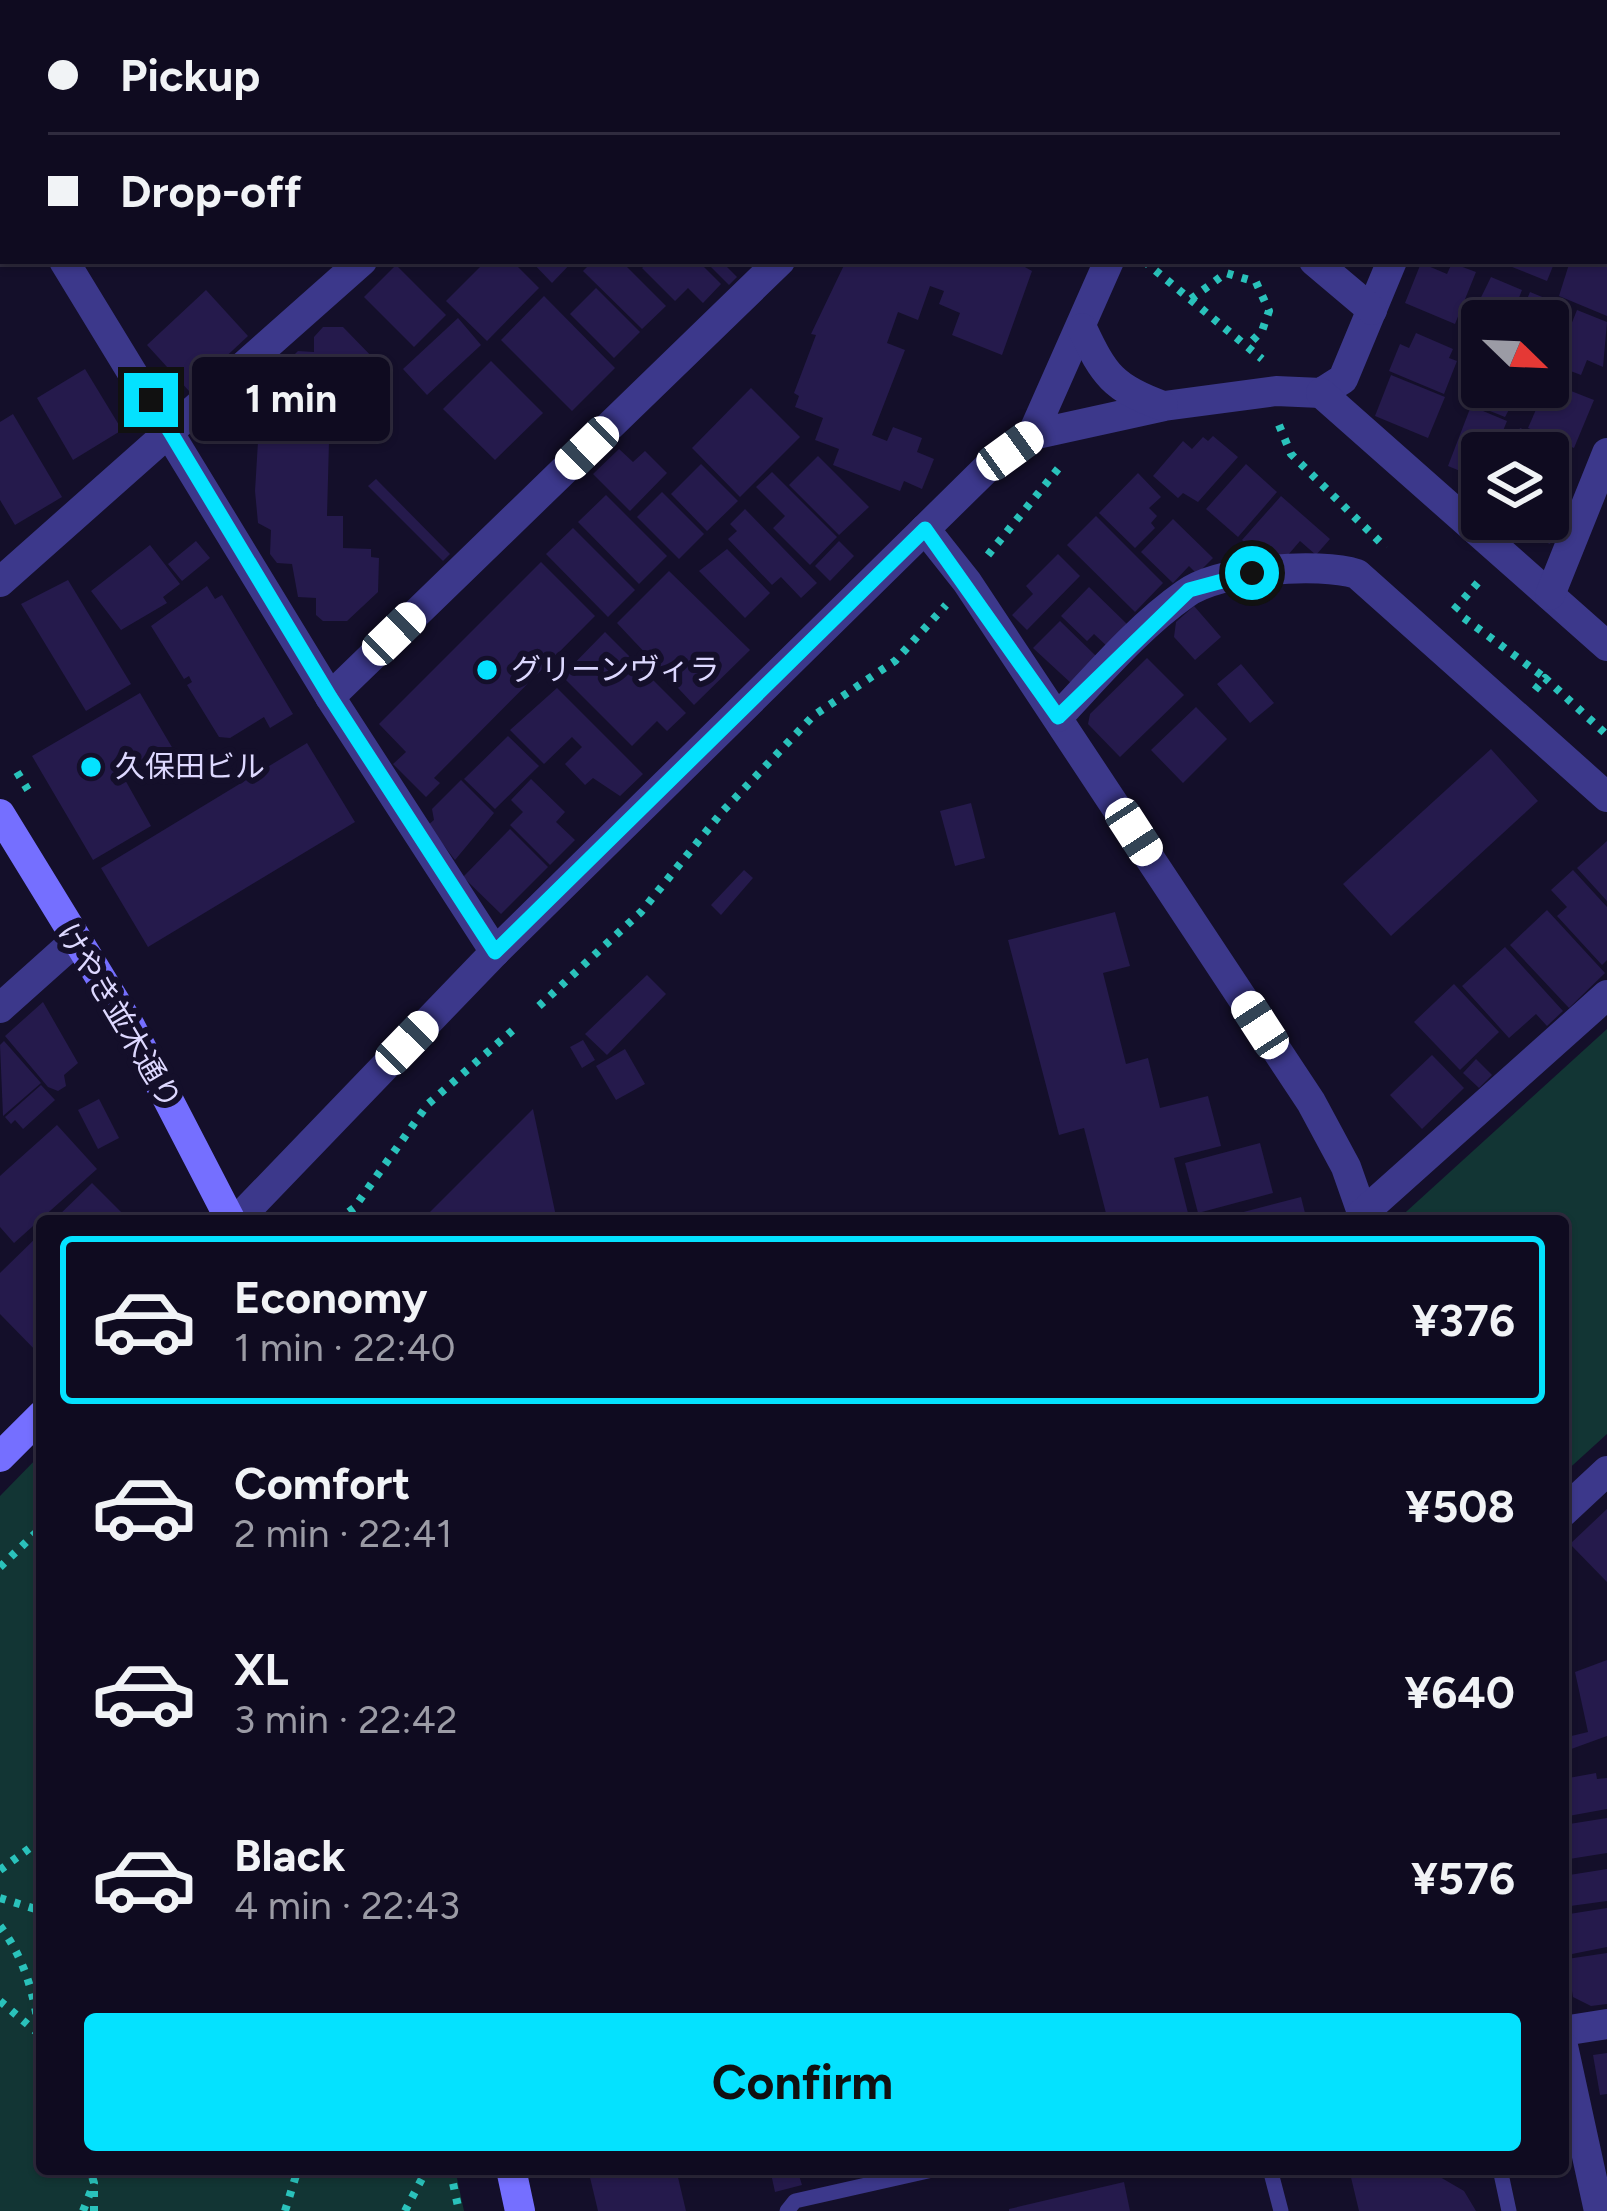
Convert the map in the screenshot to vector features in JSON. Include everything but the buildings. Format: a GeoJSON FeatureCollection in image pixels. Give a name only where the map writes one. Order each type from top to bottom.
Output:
{"type":"FeatureCollection","features":[{"type":"Feature","properties":{"kind":"street"},"geometry":{"type":"LineString","coordinates":[[66,264],[330,697],[495,952]]}},
{"type":"Feature","properties":{"kind":"street"},"geometry":{"type":"LineString","coordinates":[[0,582],[172,435],[359,264]]}},
{"type":"Feature","properties":{"kind":"street"},"geometry":{"type":"LineString","coordinates":[[330,697],[777,264]]}},
{"type":"Feature","properties":{"kind":"street"},"geometry":{"type":"LineString","coordinates":[[1032,435],[1108,264]]}},
{"type":"Feature","properties":{"kind":"street"},"geometry":{"type":"LineString","coordinates":[[1317,264],[1372,310]]}},
{"type":"Feature","properties":{"kind":"street"},"geometry":{"type":"LineString","coordinates":[[239,1215],[495,952],[988,466],[1032,435],[1164,406],[1276,391],[1321,393],[1343,379],[1390,264]]}},
{"type":"Feature","properties":{"kind":"street"},"geometry":{"type":"LineString","coordinates":[[1082,328],[1099,365],[1122,392],[1164,406]]}},
{"type":"Feature","properties":{"kind":"street"},"geometry":{"type":"LineString","coordinates":[[1321,393],[1607,646]]}},
{"type":"Feature","properties":{"kind":"street"},"geometry":{"type":"LineString","coordinates":[[1550,595],[1607,453]]}},
{"type":"Feature","properties":{"kind":"street"},"geometry":{"type":"LineString","coordinates":[[925,529],[1058,717],[1311,1102],[1346,1167],[1362,1215]]}},
{"type":"Feature","properties":{"kind":"street"},"geometry":{"type":"LineString","coordinates":[[1058,717],[1189,590],[1252,573],[1330,566],[1357,574],[1607,796]]}},
{"type":"Feature","properties":{"kind":"street","name":"けやき並木通り"},"geometry":{"type":"LineString","coordinates":[[0,814],[150,1061],[230,1215]]}},
{"type":"Feature","properties":{"kind":"street"},"geometry":{"type":"LineString","coordinates":[[0,1008],[75,941]]}},
{"type":"Feature","properties":{"kind":"street"},"geometry":{"type":"LineString","coordinates":[[1366,1215],[1607,995]]}},
{"type":"Feature","properties":{"kind":"street"},"geometry":{"type":"LineString","coordinates":[[0,1457],[36,1421]]}},
{"type":"Feature","properties":{"kind":"street"},"geometry":{"type":"LineString","coordinates":[[1569,1507],[1607,1472]]}},
{"type":"Feature","properties":{"kind":"street"},"geometry":{"type":"LineString","coordinates":[[1569,2030],[1607,2024]]}},
{"type":"Feature","properties":{"kind":"street"},"geometry":{"type":"LineString","coordinates":[[1569,2074],[1599,2211]]}},
{"type":"Feature","properties":{"kind":"street"},"geometry":{"type":"LineString","coordinates":[[512,2175],[520,2211]]}},
{"type":"Feature","properties":{"kind":"lane"},"geometry":{"type":"LineString","coordinates":[[787,2211],[795,2201],[910,2175]]}},
{"type":"Feature","properties":{"kind":"lane"},"geometry":{"type":"LineString","coordinates":[[1272,2175],[1281,2211]]}},
{"type":"Feature","properties":{"kind":"lane"},"geometry":{"type":"LineString","coordinates":[[1501,2175],[1509,2211]]}},
{"type":"Feature","properties":{"kind":"path"},"geometry":{"type":"LineString","coordinates":[[1148,264],[1272,367]]}},
{"type":"Feature","properties":{"kind":"path"},"geometry":{"type":"LineString","coordinates":[[1192,299],[1226,273],[1256,282],[1269,311],[1262,331],[1247,346]]}},
{"type":"Feature","properties":{"kind":"path"},"geometry":{"type":"LineString","coordinates":[[1256,428],[1279,424],[1291,454],[1400,562]]}},
{"type":"Feature","properties":{"kind":"path"},"geometry":{"type":"LineString","coordinates":[[980,567],[1069,456]]}},
{"type":"Feature","properties":{"kind":"path"},"geometry":{"type":"LineString","coordinates":[[539,1006],[641,912],[722,812],[814,716],[895,661],[954,596]]}},
{"type":"Feature","properties":{"kind":"path"},"geometry":{"type":"LineString","coordinates":[[1454,610],[1545,678]]}},
{"type":"Feature","properties":{"kind":"path"},"geometry":{"type":"LineString","coordinates":[[345,1215],[428,1104],[513,1030]]}},
{"type":"Feature","properties":{"kind":"path"},"geometry":{"type":"LineString","coordinates":[[0,1567],[36,1533]]}},
{"type":"Feature","properties":{"kind":"path"},"geometry":{"type":"LineString","coordinates":[[0,1870],[36,1843]]}},
{"type":"Feature","properties":{"kind":"path"},"geometry":{"type":"LineString","coordinates":[[0,1898],[36,1909]]}},
{"type":"Feature","properties":{"kind":"path"},"geometry":{"type":"LineString","coordinates":[[0,1926],[36,2002]]}},
{"type":"Feature","properties":{"kind":"path"},"geometry":{"type":"LineString","coordinates":[[0,2001],[36,2032]]}},
{"type":"Feature","properties":{"kind":"path"},"geometry":{"type":"LineString","coordinates":[[92,2175],[94,2211]]}},
{"type":"Feature","properties":{"kind":"path"},"geometry":{"type":"LineString","coordinates":[[285,2211],[296,2175]]}},
{"type":"Feature","properties":{"kind":"path"},"geometry":{"type":"LineString","coordinates":[[405,2211],[424,2175]]}},
{"type":"Feature","properties":{"kind":"path"},"geometry":{"type":"LineString","coordinates":[[450,2175],[458,2211]]}},
{"type":"Feature","properties":{"kind":"path"},"geometry":{"type":"LineString","coordinates":[[83,2211],[94,2183]]}},
{"type":"Feature","properties":{"kind":"green space"},"geometry":{"type":"Polygon","coordinates":[[[1607,1029],[1607,1434],[1569,1469],[1569,1215],[1403,1215],[1607,1029]]]}},
{"type":"Feature","properties":{"kind":"green space"},"geometry":{"type":"Polygon","coordinates":[[[36,1459],[36,2175],[456,2175],[464,2211],[0,2211],[0,1496],[36,1459]]]}},
{"type":"Feature","properties":{"kind":"place","name":"グリーンヴィラ"},"geometry":{"type":"Point","coordinates":[487,670]}},
{"type":"Feature","properties":{"kind":"place","name":"久保田ビル"},"geometry":{"type":"Point","coordinates":[91,767]}},
{"type":"Feature","properties":{"kind":"route"},"geometry":{"type":"LineString","coordinates":[[151,400],[330,697],[495,952],[925,529],[967,582],[1058,717],[1189,590],[1252,573]]}}]}
